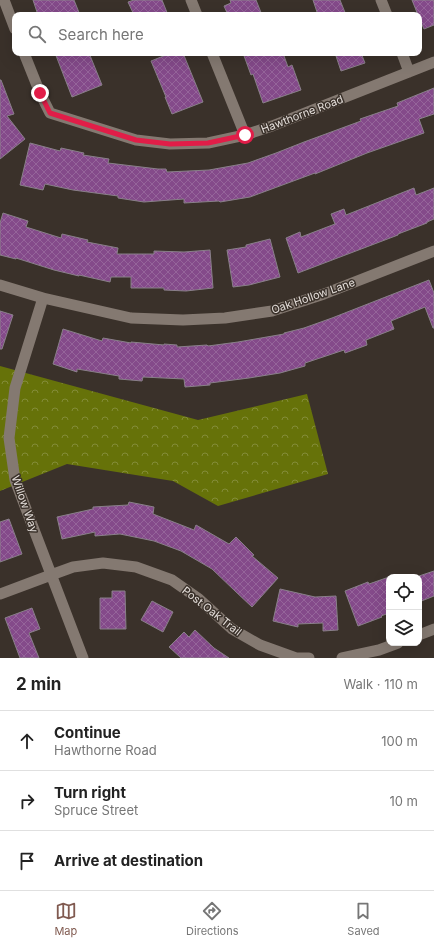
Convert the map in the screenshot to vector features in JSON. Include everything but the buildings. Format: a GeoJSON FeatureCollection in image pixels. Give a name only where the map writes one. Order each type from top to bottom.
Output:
{"type":"FeatureCollection","features":[{"type":"Feature","properties":{"kind":"street"},"geometry":{"type":"LineString","coordinates":[[4,0],[12,21]]}},
{"type":"Feature","properties":{"kind":"street"},"geometry":{"type":"LineString","coordinates":[[191,0],[196,12]]}},
{"type":"Feature","properties":{"kind":"street"},"geometry":{"type":"LineString","coordinates":[[381,0],[386,12]]}},
{"type":"Feature","properties":{"kind":"street","name":"Hawthorne Road"},"geometry":{"type":"LineString","coordinates":[[25,56],[50,113],[136,140],[170,144],[208,143],[245,135],[272,126],[434,62]]}},
{"type":"Feature","properties":{"kind":"street"},"geometry":{"type":"LineString","coordinates":[[213,56],[245,135]]}},
{"type":"Feature","properties":{"kind":"street"},"geometry":{"type":"LineString","coordinates":[[403,56],[409,72]]}},
{"type":"Feature","properties":{"kind":"street","name":"Oak Hollow Lane"},"geometry":{"type":"LineString","coordinates":[[0,285],[42,298],[131,318],[183,320],[225,318],[272,312],[324,294],[434,251]]}},
{"type":"Feature","properties":{"kind":"street","name":"Willow Way"},"geometry":{"type":"LineString","coordinates":[[42,298],[15,388],[9,438],[15,480],[83,658]]}},
{"type":"Feature","properties":{"kind":"street","name":"Post Oak Trail"},"geometry":{"type":"LineString","coordinates":[[0,594],[73,567],[103,563],[136,567],[172,580],[199,599],[232,629],[260,645],[296,658],[309,658]]}},
{"type":"Feature","properties":{"kind":"street"},"geometry":{"type":"LineString","coordinates":[[422,634],[434,629]]}},
{"type":"Feature","properties":{"kind":"street"},"geometry":{"type":"LineString","coordinates":[[342,658],[379,650],[390,646]]}},
{"type":"Feature","properties":{"kind":"green space"},"geometry":{"type":"Polygon","coordinates":[[[0,366],[198,420],[307,394],[328,474],[218,506],[173,481],[67,464],[0,491],[0,366]]]}},
{"type":"Feature","properties":{"kind":"route"},"geometry":{"type":"LineString","coordinates":[[40,93],[50,113],[136,140],[170,144],[208,143],[245,135]]}}]}
